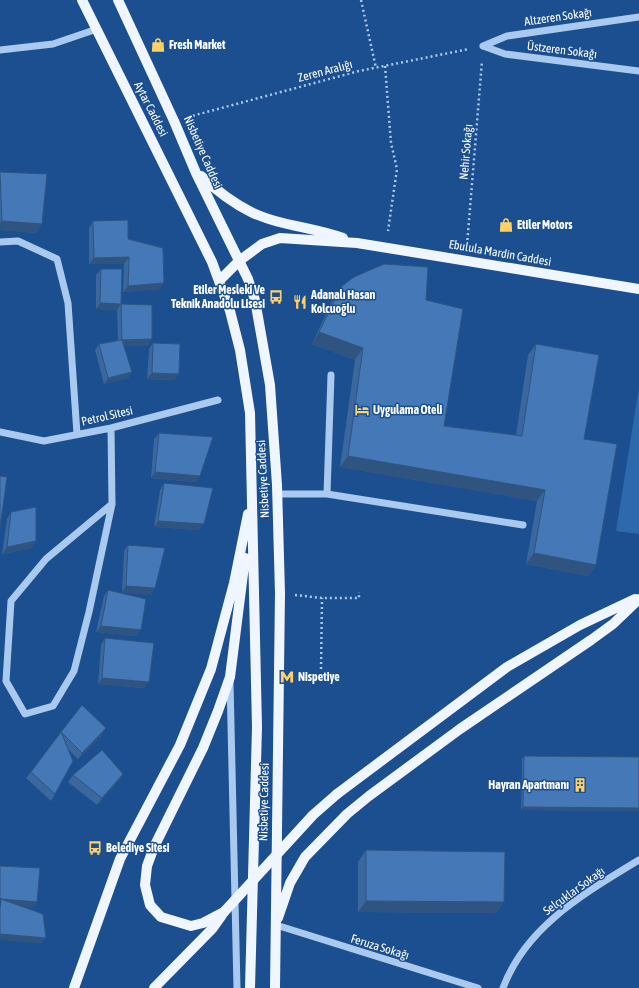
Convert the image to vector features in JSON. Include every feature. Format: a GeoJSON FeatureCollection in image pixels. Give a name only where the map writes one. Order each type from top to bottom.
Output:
{"type":"FeatureCollection","features":[{"type":"Feature","properties":{"kind":"main road","name":"Aytar Caddesi"},"geometry":{"type":"LineString","coordinates":[[82,0],[197,229]]}},
{"type":"Feature","properties":{"kind":"main road","name":"Nisbetiye Caddesi"},"geometry":{"type":"LineString","coordinates":[[118,0],[196,172],[239,261],[255,300],[270,385],[278,494],[280,593],[275,988]]}},
{"type":"Feature","properties":{"kind":"main road"},"geometry":{"type":"LineString","coordinates":[[196,172],[212,186],[252,212],[326,232],[357,243]]}},
{"type":"Feature","properties":{"kind":"main road","name":"Nisbetiye Caddesi"},"geometry":{"type":"LineString","coordinates":[[197,229],[220,280],[230,311],[240,350],[250,412],[257,727],[250,988]]}},
{"type":"Feature","properties":{"kind":"main road"},"geometry":{"type":"LineString","coordinates":[[220,280],[239,261],[262,244],[280,238],[357,243]]}},
{"type":"Feature","properties":{"kind":"main road","name":"Ebulula Mardin Caddesi"},"geometry":{"type":"LineString","coordinates":[[357,243],[639,289]]}},
{"type":"Feature","properties":{"kind":"main road"},"geometry":{"type":"LineString","coordinates":[[224,912],[203,923],[191,926],[161,917],[150,905],[145,885],[147,866],[154,847],[203,748],[230,677],[251,497]]}},
{"type":"Feature","properties":{"kind":"main road"},"geometry":{"type":"LineString","coordinates":[[74,988],[120,859],[180,745],[211,669],[234,583],[251,497]]}},
{"type":"Feature","properties":{"kind":"main road"},"geometry":{"type":"LineString","coordinates":[[276,925],[290,883],[305,857],[347,814],[460,729],[592,640],[613,624],[639,598]]}},
{"type":"Feature","properties":{"kind":"main road"},"geometry":{"type":"LineString","coordinates":[[154,988],[212,929],[224,912],[313,815],[337,794],[507,667],[580,625],[639,598]]}},
{"type":"Feature","properties":{"kind":"street","name":"Altzeren Sokağı"},"geometry":{"type":"LineString","coordinates":[[483,46],[507,36],[639,17]]}},
{"type":"Feature","properties":{"kind":"street"},"geometry":{"type":"LineString","coordinates":[[0,50],[53,44],[97,29]]}},
{"type":"Feature","properties":{"kind":"street","name":"Üstzeren Sokağı"},"geometry":{"type":"LineString","coordinates":[[483,46],[505,54],[639,72]]}},
{"type":"Feature","properties":{"kind":"street"},"geometry":{"type":"LineString","coordinates":[[0,242],[18,241],[57,259],[68,303],[77,434]]}},
{"type":"Feature","properties":{"kind":"street"},"geometry":{"type":"LineString","coordinates":[[327,494],[330,375]]}},
{"type":"Feature","properties":{"kind":"street","name":"Petrol Sitesi"},"geometry":{"type":"LineString","coordinates":[[0,432],[44,441],[111,428],[218,400]]}},
{"type":"Feature","properties":{"kind":"street"},"geometry":{"type":"LineString","coordinates":[[111,428],[112,504],[89,612],[74,671],[53,706],[25,714],[6,681],[11,601],[46,559],[112,504]]}},
{"type":"Feature","properties":{"kind":"street"},"geometry":{"type":"LineString","coordinates":[[278,494],[327,494],[523,525]]}},
{"type":"Feature","properties":{"kind":"street"},"geometry":{"type":"LineString","coordinates":[[230,677],[237,988]]}},
{"type":"Feature","properties":{"kind":"street","name":"Selçuklar Sokağı"},"geometry":{"type":"LineString","coordinates":[[503,988],[519,954],[554,917],[578,899],[639,860]]}},
{"type":"Feature","properties":{"kind":"street","name":"Feruza Sokağı"},"geometry":{"type":"LineString","coordinates":[[276,925],[478,988]]}},
{"type":"Feature","properties":{"kind":"path"},"geometry":{"type":"LineString","coordinates":[[361,0],[376,68]]}},
{"type":"Feature","properties":{"kind":"path","name":"Zeren Aralığı"},"geometry":{"type":"LineString","coordinates":[[174,121],[376,68],[483,46]]}},
{"type":"Feature","properties":{"kind":"path","name":"Nehir Sokağı"},"geometry":{"type":"LineString","coordinates":[[465,260],[483,46]]}},
{"type":"Feature","properties":{"kind":"path"},"geometry":{"type":"LineString","coordinates":[[385,66],[391,143],[398,169],[385,248]]}},
{"type":"Feature","properties":{"kind":"path"},"geometry":{"type":"LineString","coordinates":[[280,593],[322,598],[359,598],[359,592]]}},
{"type":"Feature","properties":{"kind":"path"},"geometry":{"type":"LineString","coordinates":[[321,668],[322,598]]}},
{"type":"Feature","properties":{"kind":"shaded area"},"geometry":{"type":"Polygon","coordinates":[[[639,387],[639,534],[616,531],[639,387]]]}},
{"type":"Feature","properties":{"kind":"building"},"geometry":{"type":"Polygon","coordinates":[[[0,172],[47,174],[42,224],[2,221],[0,172]]]}},
{"type":"Feature","properties":{"kind":"building"},"geometry":{"type":"Polygon","coordinates":[[[128,220],[128,239],[163,248],[164,283],[128,286],[129,257],[94,258],[93,221],[128,220]]]}},
{"type":"Feature","properties":{"kind":"building"},"geometry":{"type":"Polygon","coordinates":[[[384,264],[428,267],[426,300],[463,309],[444,426],[522,436],[536,344],[599,355],[584,439],[617,444],[596,565],[534,553],[545,490],[348,456],[363,348],[319,332],[342,286],[354,277],[384,264]]]}},
{"type":"Feature","properties":{"kind":"building"},"geometry":{"type":"Polygon","coordinates":[[[101,269],[122,269],[121,304],[100,303],[101,269]]]}},
{"type":"Feature","properties":{"kind":"building"},"geometry":{"type":"Polygon","coordinates":[[[121,304],[152,305],[152,339],[122,340],[121,304]]]}},
{"type":"Feature","properties":{"kind":"building"},"geometry":{"type":"Polygon","coordinates":[[[122,340],[132,372],[108,378],[99,344],[122,340]]]}},
{"type":"Feature","properties":{"kind":"building"},"geometry":{"type":"Polygon","coordinates":[[[153,343],[180,344],[179,374],[152,373],[153,343]]]}},
{"type":"Feature","properties":{"kind":"building"},"geometry":{"type":"Polygon","coordinates":[[[159,433],[213,437],[200,476],[155,472],[159,433]]]}},
{"type":"Feature","properties":{"kind":"building"},"geometry":{"type":"Polygon","coordinates":[[[0,476],[7,477],[0,528],[0,476]]]}},
{"type":"Feature","properties":{"kind":"building"},"geometry":{"type":"Polygon","coordinates":[[[164,483],[213,488],[204,524],[158,521],[164,483]]]}},
{"type":"Feature","properties":{"kind":"building"},"geometry":{"type":"Polygon","coordinates":[[[36,507],[36,541],[7,547],[11,512],[36,507]]]}},
{"type":"Feature","properties":{"kind":"building"},"geometry":{"type":"Polygon","coordinates":[[[128,545],[165,548],[155,588],[126,586],[128,545]]]}},
{"type":"Feature","properties":{"kind":"building"},"geometry":{"type":"Polygon","coordinates":[[[108,590],[146,599],[141,630],[101,626],[108,590]]]}},
{"type":"Feature","properties":{"kind":"building"},"geometry":{"type":"Polygon","coordinates":[[[105,638],[154,643],[149,682],[102,678],[105,638]]]}},
{"type":"Feature","properties":{"kind":"building"},"geometry":{"type":"Polygon","coordinates":[[[82,705],[106,728],[82,753],[61,732],[82,705]]]}},
{"type":"Feature","properties":{"kind":"building"},"geometry":{"type":"Polygon","coordinates":[[[61,732],[73,761],[55,794],[31,772],[61,732]]]}},
{"type":"Feature","properties":{"kind":"building"},"geometry":{"type":"Polygon","coordinates":[[[102,750],[123,774],[102,798],[73,775],[102,750]]]}},
{"type":"Feature","properties":{"kind":"building","name":"Hayran Apartmanı"},"geometry":{"type":"Polygon","coordinates":[[[524,756],[639,757],[639,808],[523,807],[524,756]]]}},
{"type":"Feature","properties":{"kind":"building"},"geometry":{"type":"Polygon","coordinates":[[[366,850],[505,852],[504,902],[366,901],[366,850]]]}},
{"type":"Feature","properties":{"kind":"building"},"geometry":{"type":"Polygon","coordinates":[[[0,866],[40,868],[37,902],[1,899],[0,866]]]}},
{"type":"Feature","properties":{"kind":"building"},"geometry":{"type":"Polygon","coordinates":[[[1,899],[43,914],[46,938],[0,934],[1,899]]]}},
{"type":"Feature","properties":{"kind":"place","name":"Fresh Market"},"geometry":{"type":"Point","coordinates":[158,45]}},
{"type":"Feature","properties":{"kind":"place","name":"Etiler Motors"},"geometry":{"type":"Point","coordinates":[506,225]}},
{"type":"Feature","properties":{"kind":"place","name":"Etiler Mesleki Ve Teknik Anadolu Lisesi"},"geometry":{"type":"Point","coordinates":[276,297]}},
{"type":"Feature","properties":{"kind":"place","name":"Adanalı Hasan Kolcuoğlu"},"geometry":{"type":"Point","coordinates":[300,302]}},
{"type":"Feature","properties":{"kind":"place","name":"Uygulama Oteli"},"geometry":{"type":"Point","coordinates":[362,410]}},
{"type":"Feature","properties":{"kind":"place","name":"Nispetiye"},"geometry":{"type":"Point","coordinates":[287,677]}},
{"type":"Feature","properties":{"kind":"place","name":"Hayran Apartmanı"},"geometry":{"type":"Point","coordinates":[580,785]}},
{"type":"Feature","properties":{"kind":"place","name":"Belediye Sitesi"},"geometry":{"type":"Point","coordinates":[95,848]}}]}
